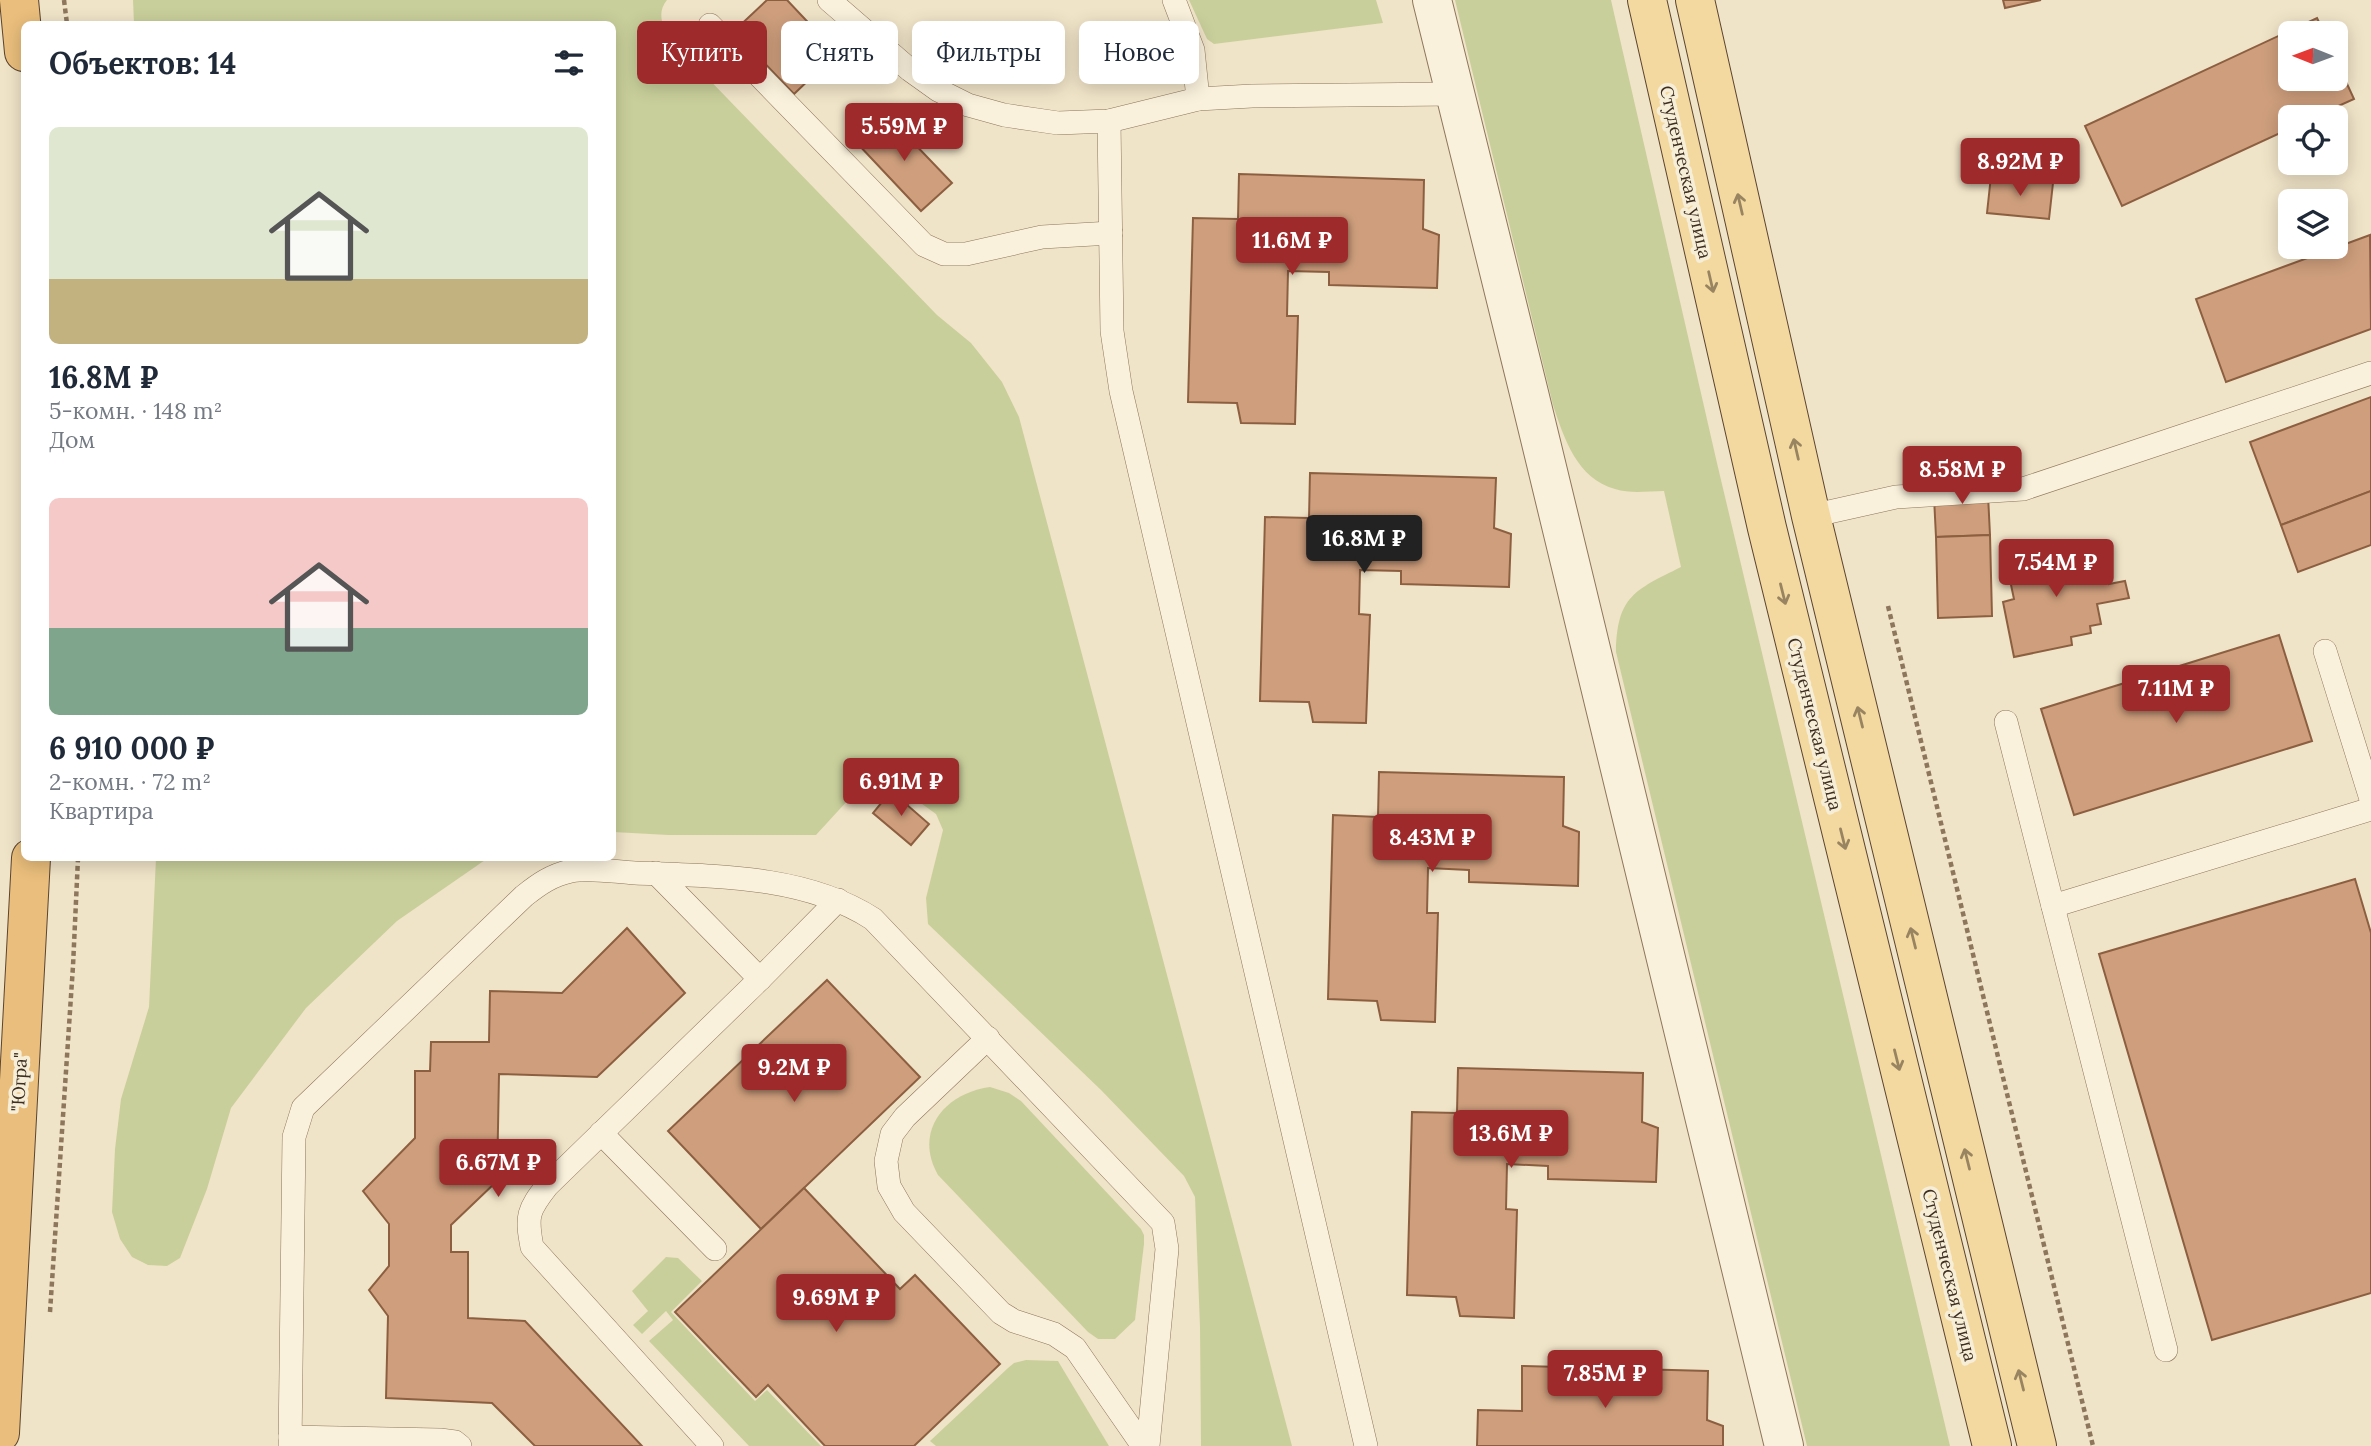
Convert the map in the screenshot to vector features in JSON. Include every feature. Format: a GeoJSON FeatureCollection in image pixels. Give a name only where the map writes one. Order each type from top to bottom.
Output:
{"type":"FeatureCollection","features":[{"type":"Feature","properties":{"kind":"highway"},"geometry":{"type":"LineString","coordinates":[[19,0],[21,21]]}},
{"type":"Feature","properties":{"kind":"highway","name":"\"Югра\""},"geometry":{"type":"LineString","coordinates":[[0,1433],[31,861]]}},
{"type":"Feature","properties":{"kind":"main road","name":"Студенческая улица"},"geometry":{"type":"LineString","coordinates":[[1647,0],[1767,528],[1992,1446]]}},
{"type":"Feature","properties":{"kind":"main road"},"geometry":{"type":"LineString","coordinates":[[1695,0],[1811,516],[2037,1446]]}},
{"type":"Feature","properties":{"kind":"main road"},"geometry":{"type":"LineString","coordinates":[[1767,528],[1811,516]]}},
{"type":"Feature","properties":{"kind":"street"},"geometry":{"type":"LineString","coordinates":[[1432,0],[1453,93],[1530,393],[1784,1446]]}},
{"type":"Feature","properties":{"kind":"lane"},"geometry":{"type":"LineString","coordinates":[[829,0],[910,71],[938,90],[968,105],[1003,115],[1058,123],[1110,121],[1198,99],[1453,93]]}},
{"type":"Feature","properties":{"kind":"lane"},"geometry":{"type":"LineString","coordinates":[[1174,0],[1193,50],[1198,99]]}},
{"type":"Feature","properties":{"kind":"lane"},"geometry":{"type":"LineString","coordinates":[[767,83],[924,246],[944,254],[966,254],[1042,237],[1111,233]]}},
{"type":"Feature","properties":{"kind":"lane"},"geometry":{"type":"LineString","coordinates":[[1110,121],[1112,331],[1121,391],[1366,1446]]}},
{"type":"Feature","properties":{"kind":"lane"},"geometry":{"type":"LineString","coordinates":[[1811,516],[1896,497],[2023,489],[2371,373]]}},
{"type":"Feature","properties":{"kind":"lane"},"geometry":{"type":"LineString","coordinates":[[2325,651],[2371,799]]}},
{"type":"Feature","properties":{"kind":"lane"},"geometry":{"type":"LineString","coordinates":[[2006,722],[2166,1350]]}},
{"type":"Feature","properties":{"kind":"lane"},"geometry":{"type":"LineString","coordinates":[[2053,906],[2371,809]]}},
{"type":"Feature","properties":{"kind":"lane"},"geometry":{"type":"LineString","coordinates":[[460,1446],[440,1440],[290,1441],[293,1137],[303,1108],[524,896],[547,878],[573,870],[730,876],[765,881],[838,900],[873,919],[1163,1223],[1167,1249],[1146,1446]]}},
{"type":"Feature","properties":{"kind":"lane"},"geometry":{"type":"LineString","coordinates":[[656,873],[760,979]]}},
{"type":"Feature","properties":{"kind":"lane"},"geometry":{"type":"LineString","coordinates":[[712,1446],[532,1247],[527,1221],[532,1204],[547,1185],[838,900]]}},
{"type":"Feature","properties":{"kind":"lane"},"geometry":{"type":"LineString","coordinates":[[988,1038],[905,1117],[892,1134],[886,1161],[889,1186],[904,1212],[1001,1313],[1014,1321],[1054,1334],[1075,1348],[1146,1446]]}},
{"type":"Feature","properties":{"kind":"lane"},"geometry":{"type":"LineString","coordinates":[[601,1133],[715,1249]]}},
{"type":"Feature","properties":{"kind":"path"},"geometry":{"type":"LineString","coordinates":[[64,0],[67,21]]}},
{"type":"Feature","properties":{"kind":"path"},"geometry":{"type":"LineString","coordinates":[[1888,606],[2093,1446]]}},
{"type":"Feature","properties":{"kind":"path"},"geometry":{"type":"LineString","coordinates":[[49,1322],[78,861]]}},
{"type":"Feature","properties":{"kind":"green space"},"geometry":{"type":"Polygon","coordinates":[[[133,0],[667,0],[661,14],[662,21],[637,21],[637,84],[713,84],[937,315],[971,343],[1002,382],[1019,417],[1292,1446],[1201,1446],[1195,1197],[1184,1176],[1101,1090],[928,924],[926,898],[943,830],[936,814],[897,786],[879,778],[860,787],[816,835],[616,832],[616,21],[134,21],[133,0]]]}},
{"type":"Feature","properties":{"kind":"green space"},"geometry":{"type":"Polygon","coordinates":[[[1189,0],[1376,0],[1383,23],[1214,44],[1207,39],[1189,0]]]}},
{"type":"Feature","properties":{"kind":"green space"},"geometry":{"type":"Polygon","coordinates":[[[1455,0],[1611,0],[1717,463],[1950,1446],[1807,1446],[1616,652],[1620,618],[1632,597],[1640,589],[1681,567],[1664,491],[1627,491],[1602,484],[1582,467],[1567,443],[1553,405],[1455,0]]]}},
{"type":"Feature","properties":{"kind":"green space"},"geometry":{"type":"Polygon","coordinates":[[[156,861],[484,861],[397,921],[306,1008],[231,1108],[207,1189],[180,1258],[167,1266],[148,1265],[132,1257],[120,1239],[112,1212],[121,1099],[149,1007],[156,861]]]}},
{"type":"Feature","properties":{"kind":"green space"},"geometry":{"type":"Polygon","coordinates":[[[990,1087],[1009,1093],[1021,1101],[1144,1235],[1135,1320],[1115,1339],[1098,1339],[1088,1332],[938,1175],[931,1159],[929,1144],[938,1117],[959,1097],[990,1087]]]}},
{"type":"Feature","properties":{"kind":"green space"},"geometry":{"type":"Polygon","coordinates":[[[666,1257],[678,1258],[702,1281],[671,1312],[755,1401],[767,1390],[821,1446],[749,1446],[649,1341],[673,1320],[666,1311],[642,1334],[633,1325],[648,1311],[632,1291],[666,1257]]]}},
{"type":"Feature","properties":{"kind":"green space"},"geometry":{"type":"Polygon","coordinates":[[[1026,1360],[1058,1361],[1109,1446],[936,1446],[930,1441],[1008,1368],[1014,1363],[1026,1360]]]}},
{"type":"Feature","properties":{"kind":"building"},"geometry":{"type":"Polygon","coordinates":[[[767,0],[787,0],[807,21],[781,21],[781,80],[767,66],[767,21],[745,21],[767,0]]]}},
{"type":"Feature","properties":{"kind":"building"},"geometry":{"type":"Polygon","coordinates":[[[2003,0],[2041,0],[2005,8],[2003,0]]]}},
{"type":"Feature","properties":{"kind":"building"},"geometry":{"type":"Polygon","coordinates":[[[2278,36],[2278,91],[2348,91],[2348,86],[2354,99],[2341,105],[2278,105],[2278,134],[2122,206],[2085,126],[2278,36]]]}},
{"type":"Feature","properties":{"kind":"building"},"geometry":{"type":"Polygon","coordinates":[[[784,84],[804,84],[794,94],[784,84]]]}},
{"type":"Feature","properties":{"kind":"building"},"geometry":{"type":"Polygon","coordinates":[[[886,114],[952,183],[921,211],[856,142],[886,114]]]}},
{"type":"Feature","properties":{"kind":"building"},"geometry":{"type":"Polygon","coordinates":[[[1239,174],[1424,180],[1423,229],[1439,235],[1437,288],[1329,285],[1329,272],[1288,271],[1287,316],[1298,316],[1295,424],[1241,423],[1237,403],[1188,402],[1193,218],[1238,219],[1239,174]]]}},
{"type":"Feature","properties":{"kind":"building"},"geometry":{"type":"Polygon","coordinates":[[[1991,176],[2053,183],[2049,219],[1987,213],[1991,176]]]}},
{"type":"Feature","properties":{"kind":"building"},"geometry":{"type":"Polygon","coordinates":[[[2370,235],[2371,329],[2226,382],[2196,299],[2305,259],[2348,259],[2348,243],[2370,235]]]}},
{"type":"Feature","properties":{"kind":"building"},"geometry":{"type":"Polygon","coordinates":[[[2371,397],[2371,491],[2281,525],[2250,442],[2371,397]]]}},
{"type":"Feature","properties":{"kind":"building"},"geometry":{"type":"Polygon","coordinates":[[[1310,473],[1496,478],[1494,528],[1511,534],[1509,587],[1401,584],[1401,571],[1360,570],[1359,614],[1370,615],[1366,723],[1313,722],[1309,702],[1260,701],[1265,517],[1309,518],[1310,473]]]}},
{"type":"Feature","properties":{"kind":"building"},"geometry":{"type":"Polygon","coordinates":[[[1987,475],[1990,535],[1936,537],[1933,477],[1987,475]]]}},
{"type":"Feature","properties":{"kind":"building"},"geometry":{"type":"Polygon","coordinates":[[[2371,491],[2371,545],[2298,572],[2281,525],[2371,491]]]}},
{"type":"Feature","properties":{"kind":"building"},"geometry":{"type":"Polygon","coordinates":[[[1990,535],[1992,616],[1938,618],[1936,537],[1990,535]]]}},
{"type":"Feature","properties":{"kind":"building"},"geometry":{"type":"Polygon","coordinates":[[[2084,545],[2088,563],[2104,560],[2109,584],[2125,581],[2129,598],[2097,604],[2101,624],[2090,626],[2091,633],[2071,637],[2072,645],[2014,657],[2003,602],[2014,599],[2006,561],[2084,545]]]}},
{"type":"Feature","properties":{"kind":"building"},"geometry":{"type":"Polygon","coordinates":[[[2279,635],[2312,741],[2074,815],[2041,709],[2279,635]]]}},
{"type":"Feature","properties":{"kind":"building"},"geometry":{"type":"Polygon","coordinates":[[[1379,772],[1564,777],[1563,826],[1579,832],[1578,886],[1469,882],[1469,870],[1428,868],[1427,913],[1438,913],[1435,1022],[1381,1020],[1377,1001],[1328,999],[1333,815],[1378,817],[1379,772]]]}},
{"type":"Feature","properties":{"kind":"building"},"geometry":{"type":"Polygon","coordinates":[[[891,791],[929,824],[911,845],[873,813],[891,791]]]}},
{"type":"Feature","properties":{"kind":"building"},"geometry":{"type":"Polygon","coordinates":[[[2355,879],[2371,933],[2371,1293],[2212,1340],[2099,954],[2355,879]]]}},
{"type":"Feature","properties":{"kind":"building"},"geometry":{"type":"Polygon","coordinates":[[[627,928],[685,993],[597,1077],[499,1074],[497,1181],[451,1225],[451,1252],[468,1252],[468,1318],[525,1321],[642,1446],[535,1446],[492,1403],[386,1398],[388,1316],[369,1290],[389,1266],[389,1224],[363,1191],[415,1138],[415,1071],[430,1071],[431,1042],[489,1042],[490,991],[562,993],[627,928]]]}},
{"type":"Feature","properties":{"kind":"building"},"geometry":{"type":"Polygon","coordinates":[[[827,980],[920,1077],[761,1229],[668,1131],[827,980]]]}},
{"type":"Feature","properties":{"kind":"building"},"geometry":{"type":"Polygon","coordinates":[[[1458,1068],[1643,1073],[1642,1122],[1658,1128],[1656,1182],[1548,1179],[1548,1166],[1507,1164],[1506,1209],[1517,1210],[1514,1318],[1460,1316],[1456,1297],[1407,1295],[1412,1112],[1457,1113],[1458,1068]]]}},
{"type":"Feature","properties":{"kind":"building"},"geometry":{"type":"Polygon","coordinates":[[[804,1188],[900,1289],[915,1275],[1000,1364],[914,1446],[825,1446],[768,1385],[756,1397],[675,1312],[804,1188]]]}},
{"type":"Feature","properties":{"kind":"building"},"geometry":{"type":"Polygon","coordinates":[[[1522,1366],[1708,1371],[1707,1420],[1723,1426],[1723,1446],[1477,1446],[1478,1410],[1522,1411],[1522,1366]]]}}]}
